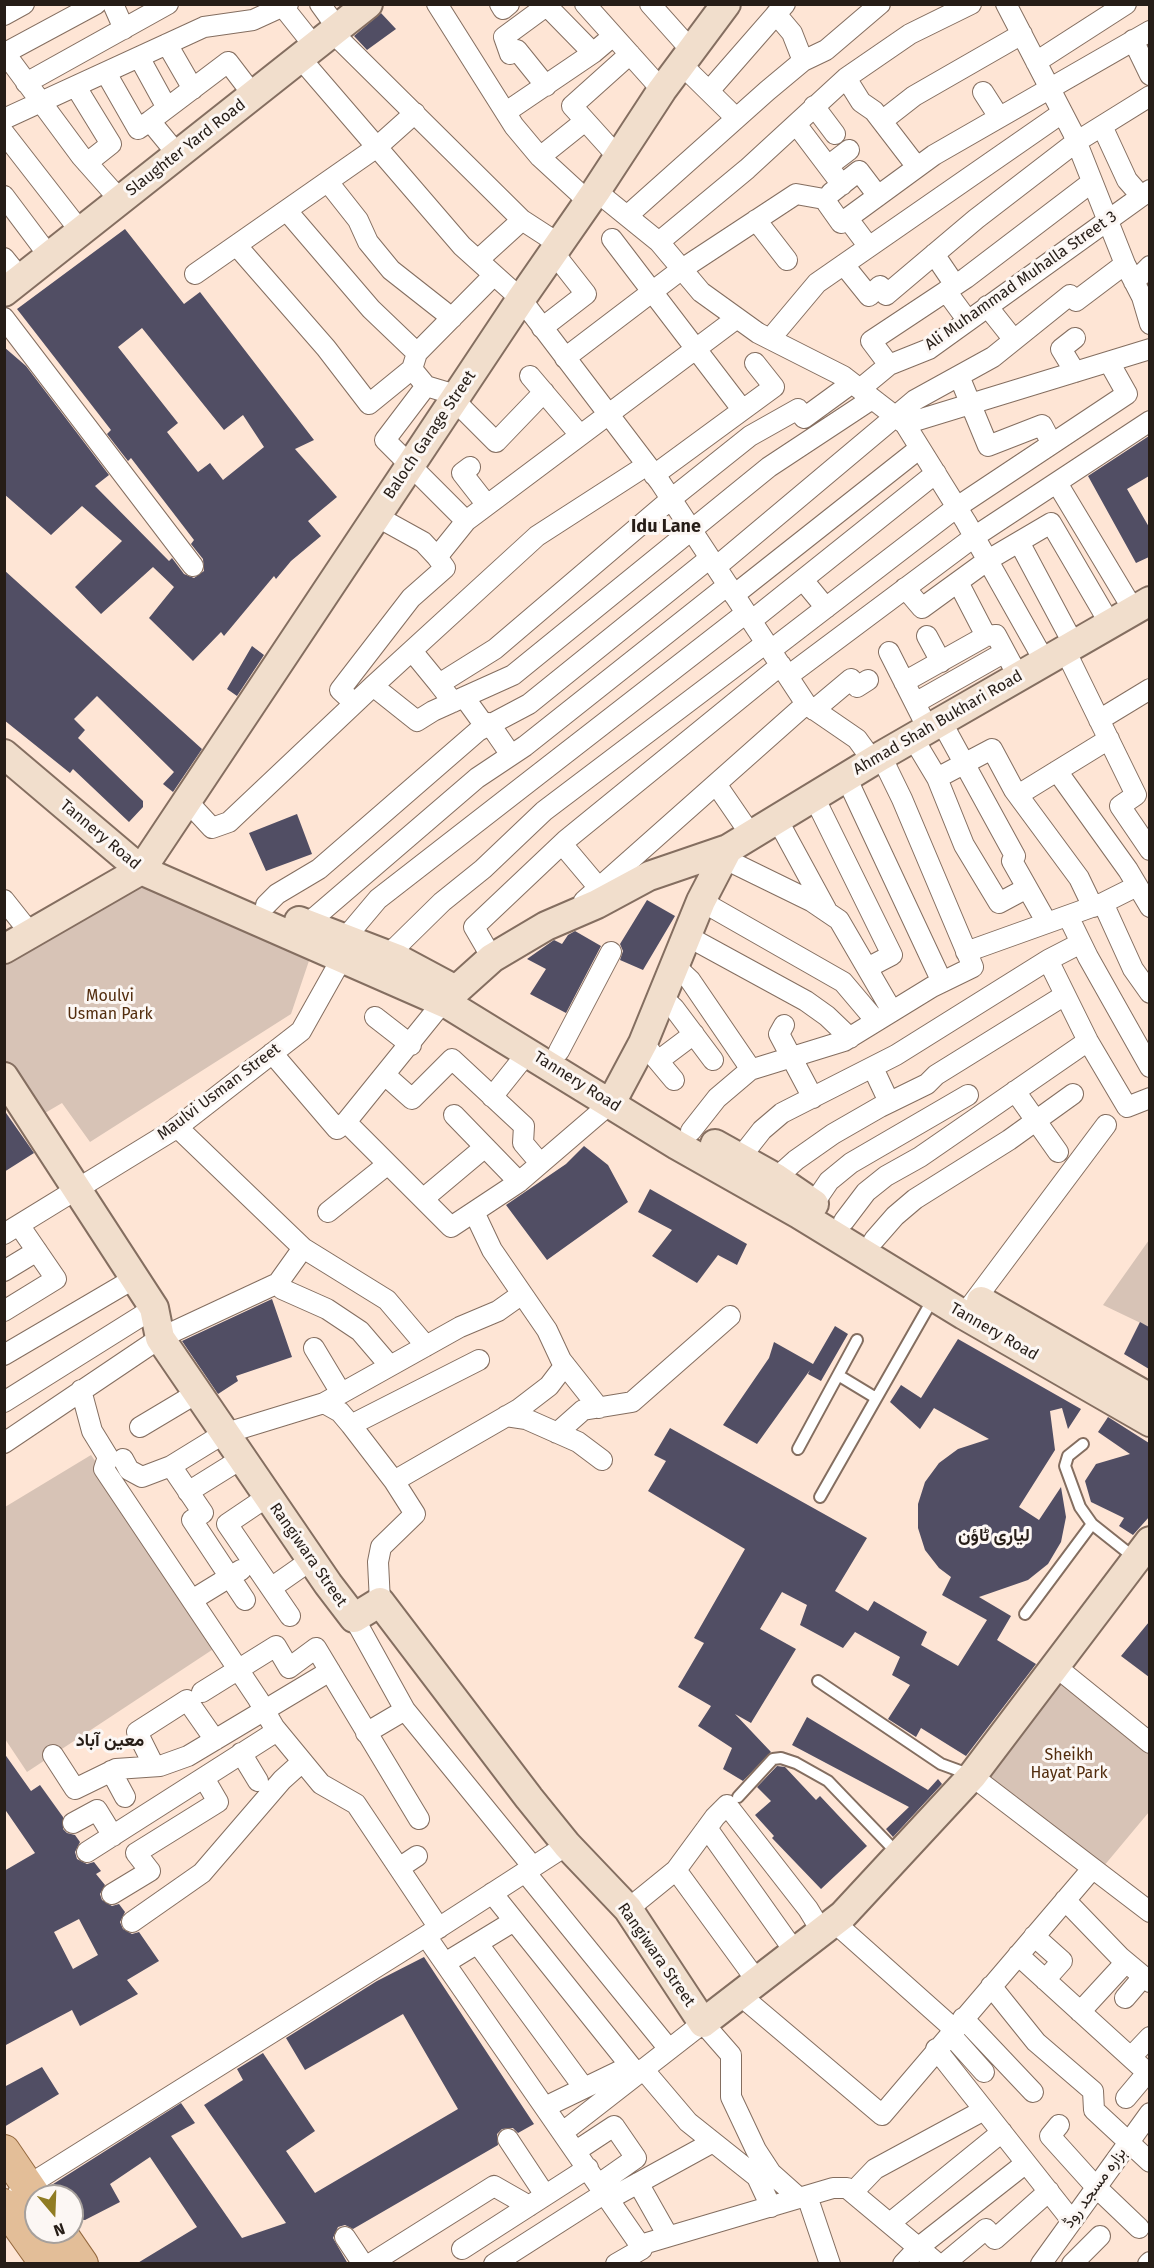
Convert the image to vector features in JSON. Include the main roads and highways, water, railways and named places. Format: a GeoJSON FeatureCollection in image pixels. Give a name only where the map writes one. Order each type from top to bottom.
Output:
{"type":"FeatureCollection","features":[{"type":"Feature","properties":{"kind":"main road"},"geometry":{"type":"LineString","coordinates":[[4,2151],[18,2197],[46,2264]]}},
{"type":"Feature","properties":{"kind":"main road"},"geometry":{"type":"LineString","coordinates":[[68,2244],[82,2264]]}},
{"type":"Feature","properties":{"kind":"district","name":"Idu Lane"},"geometry":{"type":"Point","coordinates":[666,527]}},
{"type":"Feature","properties":{"kind":"district","name":"لیاری ٹاؤن"},"geometry":{"type":"Point","coordinates":[994,1536]}},
{"type":"Feature","properties":{"kind":"district","name":"معین آباد"},"geometry":{"type":"Point","coordinates":[110,1741]}},
{"type":"Feature","properties":{"kind":"park label","name":"Moulvi Usman Park"},"geometry":{"type":"Point","coordinates":[110,1006]}},
{"type":"Feature","properties":{"kind":"park label","name":"Sheikh Hayat Park"},"geometry":{"type":"Point","coordinates":[1069,1765]}}]}
